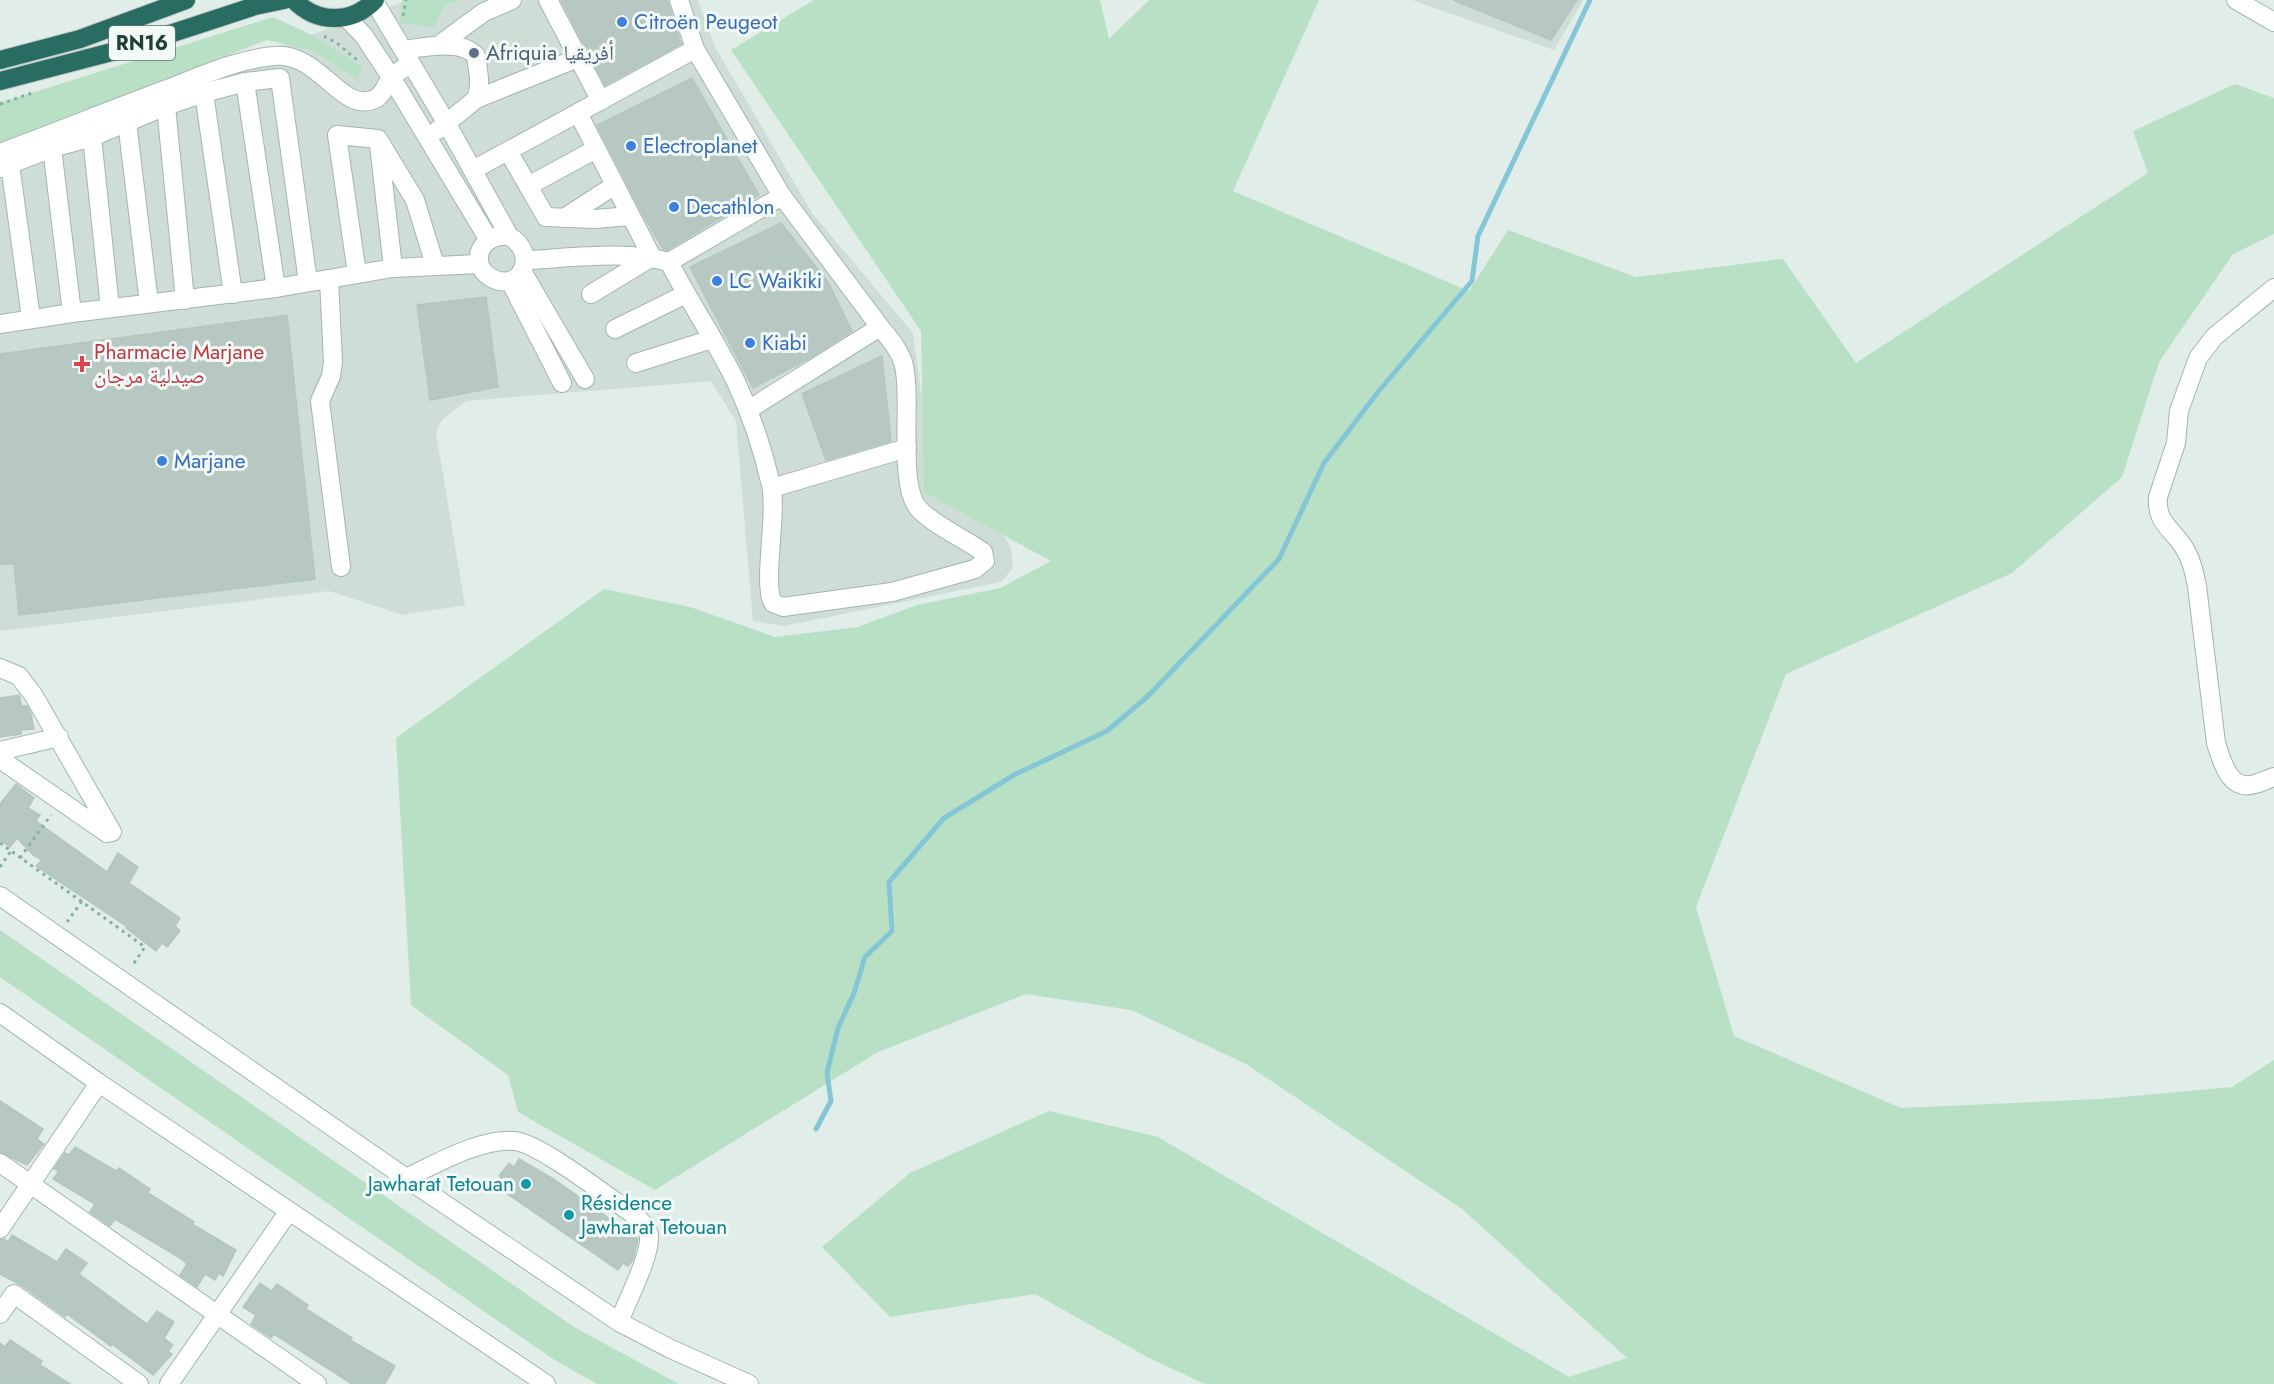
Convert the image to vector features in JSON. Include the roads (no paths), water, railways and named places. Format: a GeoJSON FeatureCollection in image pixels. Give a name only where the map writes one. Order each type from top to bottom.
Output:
{"type":"FeatureCollection","features":[{"type":"Feature","properties":{"kind":"highway","name":"RN16"},"geometry":{"type":"LineString","coordinates":[[0,60],[80,39],[186,0]]}},
{"type":"Feature","properties":{"kind":"highway","name":"RN16"},"geometry":{"type":"LineString","coordinates":[[0,81],[127,48],[255,6],[284,0]]}},
{"type":"Feature","properties":{"kind":"highway"},"geometry":{"type":"LineString","coordinates":[[294,0],[309,13],[331,19],[346,17],[366,8],[374,1]]}},
{"type":"Feature","properties":{"kind":"street"},"geometry":{"type":"LineString","coordinates":[[3,161],[205,74],[264,57],[287,56],[300,60],[314,67],[339,91],[357,102],[367,101],[383,93],[391,77],[408,57],[439,45],[484,12],[512,0]]}},
{"type":"Feature","properties":{"kind":"street"},"geometry":{"type":"LineString","coordinates":[[548,0],[601,101]]}},
{"type":"Feature","properties":{"kind":"street"},"geometry":{"type":"LineString","coordinates":[[578,113],[630,216],[686,294],[735,380],[748,410],[772,488],[769,586],[770,598],[777,606],[892,592],[975,569],[985,561],[983,552],[927,516],[916,506],[911,492],[907,448],[906,381],[898,350],[782,196],[695,49],[679,0]]}},
{"type":"Feature","properties":{"kind":"street"},"geometry":{"type":"LineString","coordinates":[[2236,0],[2274,22]]}},
{"type":"Feature","properties":{"kind":"street"},"geometry":{"type":"LineString","coordinates":[[374,1],[447,124],[509,236]]}},
{"type":"Feature","properties":{"kind":"street"},"geometry":{"type":"LineString","coordinates":[[346,17],[364,36],[391,77],[489,240]]}},
{"type":"Feature","properties":{"kind":"street"},"geometry":{"type":"LineString","coordinates":[[439,45],[461,48],[471,51],[476,56],[476,67],[480,75],[480,88],[476,99]]}},
{"type":"Feature","properties":{"kind":"street"},"geometry":{"type":"LineString","coordinates":[[473,170],[695,49]]}},
{"type":"Feature","properties":{"kind":"street"},"geometry":{"type":"LineString","coordinates":[[426,137],[447,124],[476,99],[578,58]]}},
{"type":"Feature","properties":{"kind":"street"},"geometry":{"type":"LineString","coordinates":[[3,161],[92,137],[204,93],[245,82],[280,78],[308,282]]}},
{"type":"Feature","properties":{"kind":"street"},"geometry":{"type":"LineString","coordinates":[[245,82],[276,288]]}},
{"type":"Feature","properties":{"kind":"street"},"geometry":{"type":"LineString","coordinates":[[204,93],[233,294]]}},
{"type":"Feature","properties":{"kind":"street"},"geometry":{"type":"LineString","coordinates":[[166,106],[185,300]]}},
{"type":"Feature","properties":{"kind":"street"},"geometry":{"type":"LineString","coordinates":[[127,122],[149,303]]}},
{"type":"Feature","properties":{"kind":"street"},"geometry":{"type":"LineString","coordinates":[[357,274],[337,135],[378,139]]}},
{"type":"Feature","properties":{"kind":"street"},"geometry":{"type":"LineString","coordinates":[[92,137],[110,308]]}},
{"type":"Feature","properties":{"kind":"street"},"geometry":{"type":"LineString","coordinates":[[378,139],[416,200],[435,265]]}},
{"type":"Feature","properties":{"kind":"street"},"geometry":{"type":"LineString","coordinates":[[378,139],[393,268]]}},
{"type":"Feature","properties":{"kind":"street"},"geometry":{"type":"LineString","coordinates":[[52,148],[72,312]]}},
{"type":"Feature","properties":{"kind":"street"},"geometry":{"type":"LineString","coordinates":[[528,186],[596,149]]}},
{"type":"Feature","properties":{"kind":"street"},"geometry":{"type":"LineString","coordinates":[[508,151],[546,217],[595,219],[630,216]]}},
{"type":"Feature","properties":{"kind":"street"},"geometry":{"type":"LineString","coordinates":[[3,161],[31,318]]}},
{"type":"Feature","properties":{"kind":"street"},"geometry":{"type":"LineString","coordinates":[[564,218],[615,185]]}},
{"type":"Feature","properties":{"kind":"street"},"geometry":{"type":"LineString","coordinates":[[591,294],[782,196]]}},
{"type":"Feature","properties":{"kind":"street"},"geometry":{"type":"LineString","coordinates":[[562,383],[519,270],[524,250],[518,241],[509,236],[502,235],[489,240],[481,250],[479,264],[485,274],[497,281],[519,270],[661,260]]}},
{"type":"Feature","properties":{"kind":"street"},"geometry":{"type":"LineString","coordinates":[[0,324],[72,312],[276,288],[393,268],[479,264]]}},
{"type":"Feature","properties":{"kind":"street"},"geometry":{"type":"LineString","coordinates":[[519,270],[585,379]]}},
{"type":"Feature","properties":{"kind":"street"},"geometry":{"type":"LineString","coordinates":[[329,279],[333,362],[331,376],[320,401],[341,567]]}},
{"type":"Feature","properties":{"kind":"street"},"geometry":{"type":"LineString","coordinates":[[2274,288],[2214,337],[2198,358],[2179,411],[2176,443],[2158,497],[2162,521],[2192,561],[2216,743],[2224,767],[2233,780],[2243,785],[2253,785],[2274,777]]}},
{"type":"Feature","properties":{"kind":"street"},"geometry":{"type":"LineString","coordinates":[[615,329],[686,294]]}},
{"type":"Feature","properties":{"kind":"street"},"geometry":{"type":"LineString","coordinates":[[748,410],[880,327]]}},
{"type":"Feature","properties":{"kind":"street"},"geometry":{"type":"LineString","coordinates":[[636,363],[712,339]]}},
{"type":"Feature","properties":{"kind":"street"},"geometry":{"type":"LineString","coordinates":[[772,488],[907,448]]}},
{"type":"Feature","properties":{"kind":"street"},"geometry":{"type":"LineString","coordinates":[[0,668],[14,673],[26,683],[112,832],[107,833],[0,759]]}},
{"type":"Feature","properties":{"kind":"street"},"geometry":{"type":"LineString","coordinates":[[0,751],[59,737]]}},
{"type":"Feature","properties":{"kind":"street"},"geometry":{"type":"LineString","coordinates":[[0,896],[406,1178],[620,1322],[671,1349],[749,1384]]}},
{"type":"Feature","properties":{"kind":"street"},"geometry":{"type":"LineString","coordinates":[[0,1013],[99,1083],[546,1384]]}},
{"type":"Feature","properties":{"kind":"street"},"geometry":{"type":"LineString","coordinates":[[0,1229],[99,1083]]}},
{"type":"Feature","properties":{"kind":"street"},"geometry":{"type":"LineString","coordinates":[[406,1178],[465,1151],[513,1141],[534,1148],[561,1165],[637,1217],[645,1226],[649,1236],[645,1256],[620,1322]]}},
{"type":"Feature","properties":{"kind":"street"},"geometry":{"type":"LineString","coordinates":[[0,1164],[31,1183],[317,1384]]}},
{"type":"Feature","properties":{"kind":"street"},"geometry":{"type":"LineString","coordinates":[[169,1384],[289,1211]]}},
{"type":"Feature","properties":{"kind":"street"},"geometry":{"type":"LineString","coordinates":[[0,1314],[7,1289],[139,1384]]}},
{"type":"Feature","properties":{"kind":"waterway"},"geometry":{"type":"LineString","coordinates":[[816,1129],[831,1101],[827,1073],[838,1028],[854,993],[865,957],[892,931],[889,882],[944,818],[1014,775],[1107,731],[1148,696],[1279,559],[1324,463],[1378,392],[1472,281],[1478,236],[1590,0]]}},
{"type":"Feature","properties":{"kind":"place","name":"Citroën Peugeot"},"geometry":{"type":"Point","coordinates":[622,22]}},
{"type":"Feature","properties":{"kind":"place","name":"Afriquia أفريقيا"},"geometry":{"type":"Point","coordinates":[474,53]}},
{"type":"Feature","properties":{"kind":"place","name":"Electroplanet"},"geometry":{"type":"Point","coordinates":[631,146]}},
{"type":"Feature","properties":{"kind":"place","name":"Decathlon"},"geometry":{"type":"Point","coordinates":[674,207]}},
{"type":"Feature","properties":{"kind":"place","name":"LC Waikiki"},"geometry":{"type":"Point","coordinates":[717,281]}},
{"type":"Feature","properties":{"kind":"place","name":"Kiabi"},"geometry":{"type":"Point","coordinates":[750,343]}},
{"type":"Feature","properties":{"kind":"place","name":"Pharmacie Marjane صيدلية مرجان"},"geometry":{"type":"Point","coordinates":[82,364]}},
{"type":"Feature","properties":{"kind":"place","name":"Marjane"},"geometry":{"type":"Point","coordinates":[162,461]}},
{"type":"Feature","properties":{"kind":"place","name":"Jawharat Tetouan"},"geometry":{"type":"Point","coordinates":[526,1184]}},
{"type":"Feature","properties":{"kind":"place","name":"Résidence Jawharat Tetouan"},"geometry":{"type":"Point","coordinates":[569,1215]}}]}
